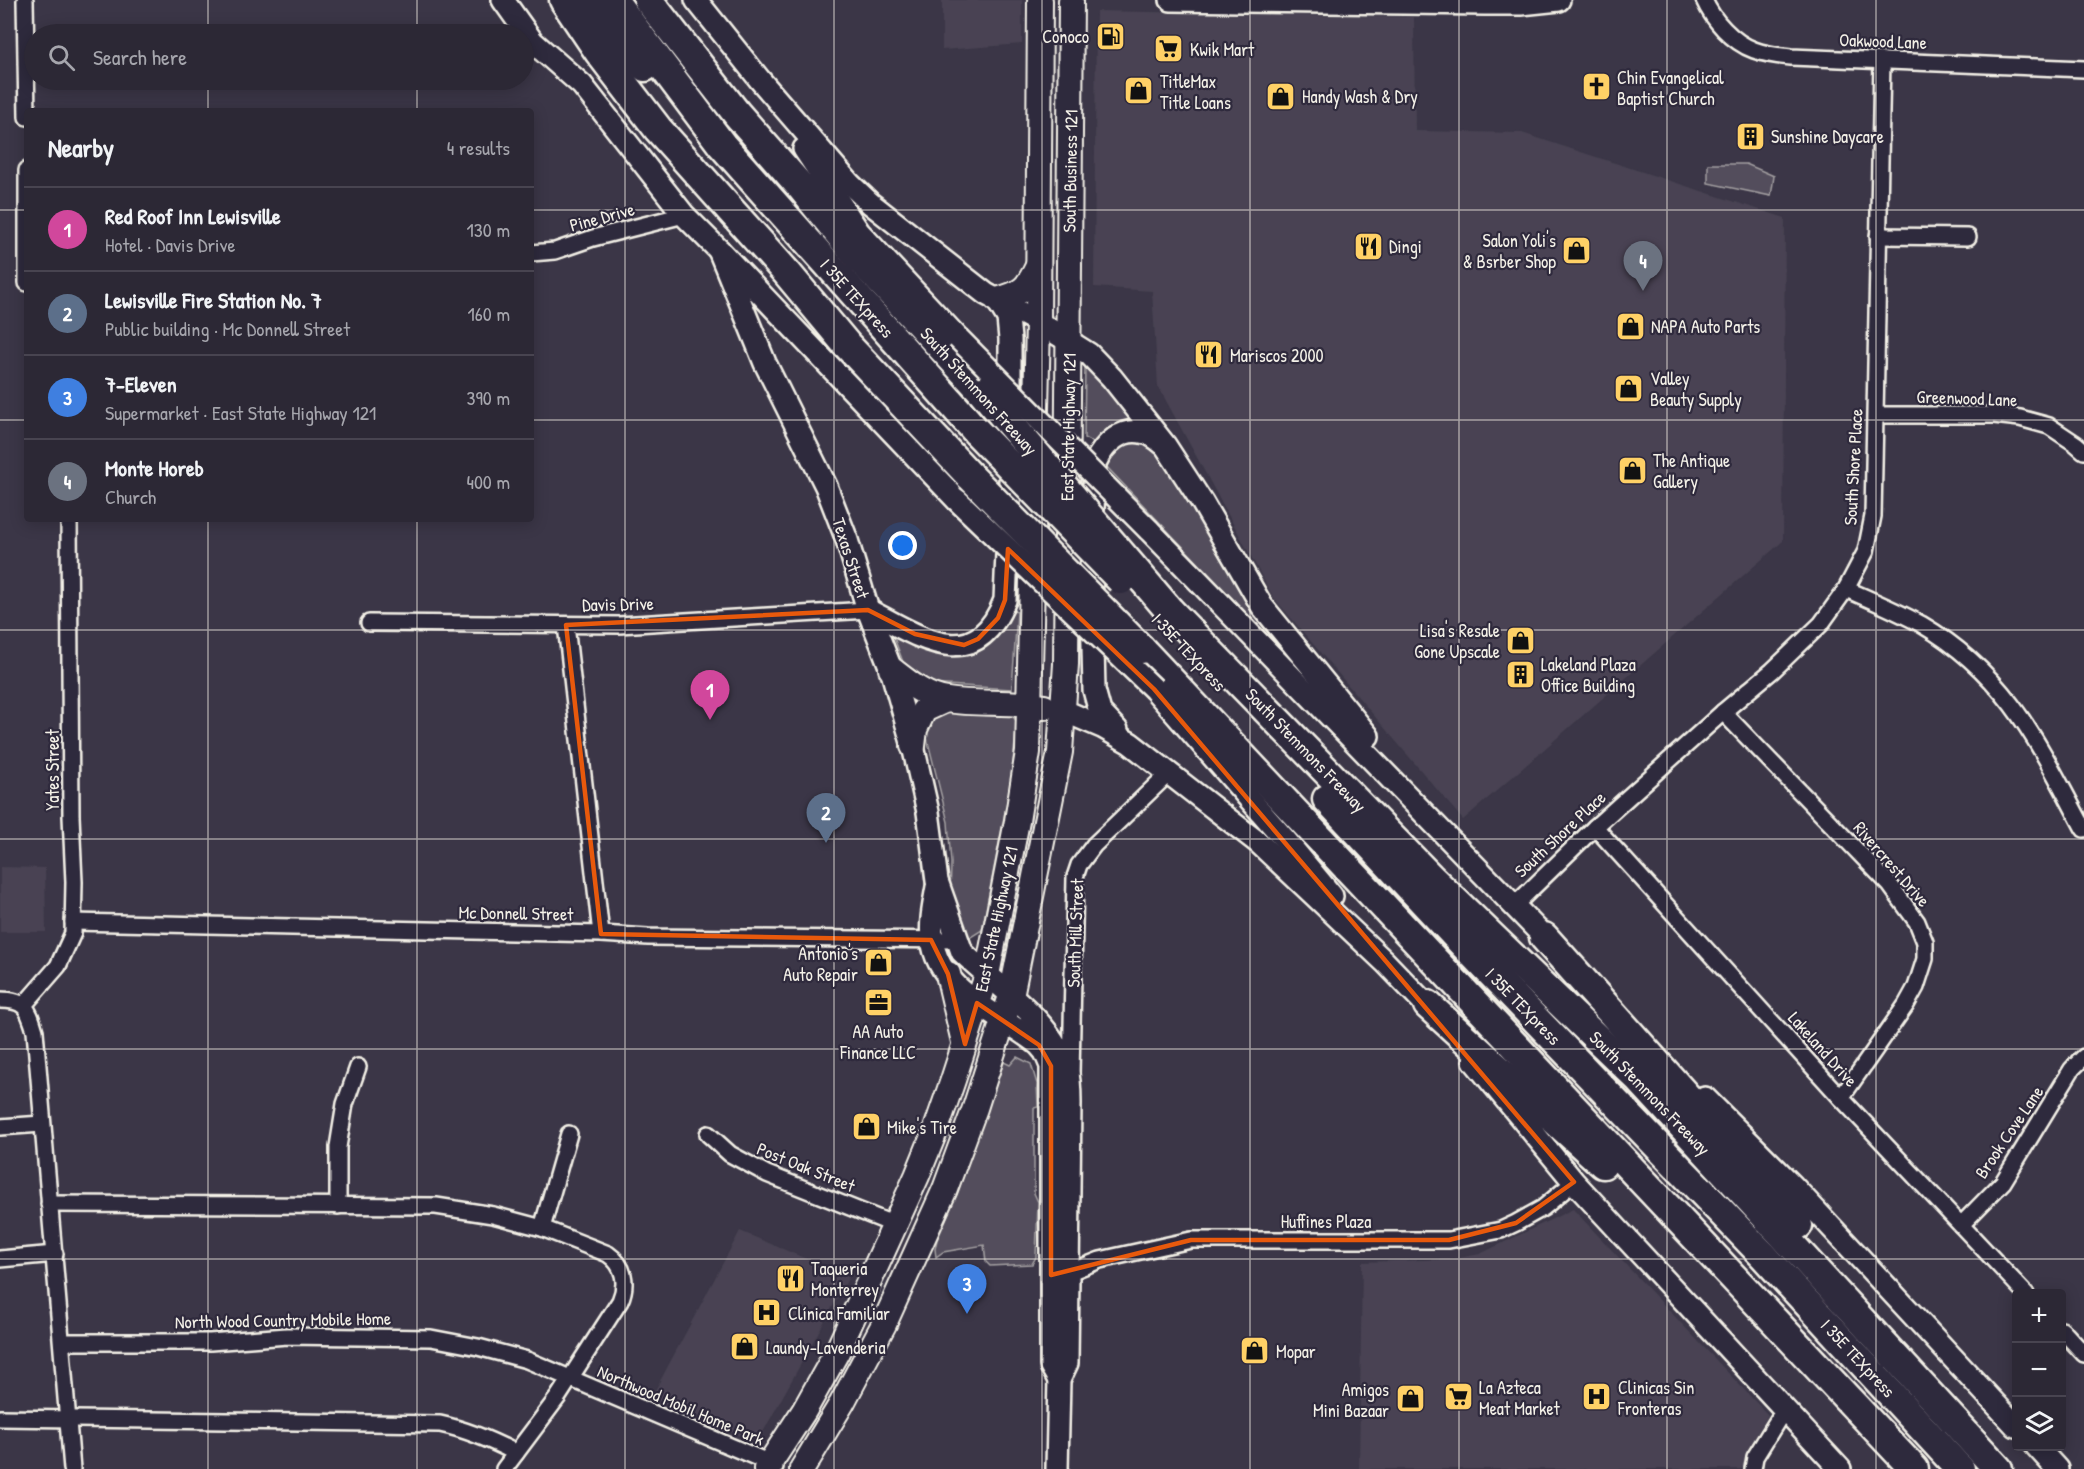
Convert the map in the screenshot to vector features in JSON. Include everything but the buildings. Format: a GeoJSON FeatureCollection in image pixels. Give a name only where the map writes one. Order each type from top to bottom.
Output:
{"type":"FeatureCollection","features":[{"type":"Feature","properties":{"kind":"highway"},"geometry":{"type":"LineString","coordinates":[[564,0],[599,52],[658,129],[787,273],[964,489],[1141,649],[1914,1469]]}},
{"type":"Feature","properties":{"kind":"highway"},"geometry":{"type":"LineString","coordinates":[[584,0],[610,31],[722,145]]}},
{"type":"Feature","properties":{"kind":"highway","name":"I 35E TEXpress"},"geometry":{"type":"LineString","coordinates":[[613,0],[722,145],[977,432],[1159,610],[1455,935],[1762,1255],[1960,1469]]}},
{"type":"Feature","properties":{"kind":"highway","name":"South Stemmons Freeway"},"geometry":{"type":"LineString","coordinates":[[648,0],[737,114],[857,256],[982,391],[1159,610],[1430,877],[1641,1080],[1997,1468]]}},
{"type":"Feature","properties":{"kind":"highway"},"geometry":{"type":"LineString","coordinates":[[1430,877],[1449,919],[1643,1131]]}},
{"type":"Feature","properties":{"kind":"highway"},"geometry":{"type":"LineString","coordinates":[[1544,937],[1755,1172],[1997,1468]]}},
{"type":"Feature","properties":{"kind":"highway"},"geometry":{"type":"LineString","coordinates":[[1428,1005],[1790,1337]]}},
{"type":"Feature","properties":{"kind":"main road"},"geometry":{"type":"LineString","coordinates":[[503,0],[520,24]]}},
{"type":"Feature","properties":{"kind":"main road","name":"South Stemmons Freeway"},"geometry":{"type":"LineString","coordinates":[[696,0],[760,80],[850,184],[870,203],[986,294],[1038,322],[1089,354],[1112,378],[1165,445],[1202,502],[1262,606],[1440,829]]}},
{"type":"Feature","properties":{"kind":"main road","name":"South Business 121"},"geometry":{"type":"LineString","coordinates":[[1038,322],[1040,0]]}},
{"type":"Feature","properties":{"kind":"main road","name":"South Business 121"},"geometry":{"type":"LineString","coordinates":[[1069,342],[1071,0]]}},
{"type":"Feature","properties":{"kind":"main road"},"geometry":{"type":"LineString","coordinates":[[1171,0],[1521,3],[1559,0]]}},
{"type":"Feature","properties":{"kind":"main road"},"geometry":{"type":"LineString","coordinates":[[534,43],[582,85],[684,215],[964,489],[1154,689],[1287,842],[1385,962]]}},
{"type":"Feature","properties":{"kind":"main road","name":"South Stemmons Freeway"},"geometry":{"type":"LineString","coordinates":[[760,80],[859,232],[958,338],[1149,530],[1544,937],[1793,1186],[2012,1422]]}},
{"type":"Feature","properties":{"kind":"main road"},"geometry":{"type":"LineString","coordinates":[[1039,133],[1055,189],[1070,196]]}},
{"type":"Feature","properties":{"kind":"main road","name":"Texas Street"},"geometry":{"type":"LineString","coordinates":[[719,250],[765,363],[826,486],[847,540],[868,610],[891,669],[913,746],[928,812],[937,881],[962,952],[987,975]]}},
{"type":"Feature","properties":{"kind":"main road"},"geometry":{"type":"LineString","coordinates":[[868,610],[915,634],[950,645],[964,645],[978,639],[998,618],[1005,600],[1011,472],[1010,339],[1008,318],[997,300],[1013,295],[1029,285],[1038,266]]}},
{"type":"Feature","properties":{"kind":"main road","name":"East State Highway 121"},"geometry":{"type":"LineString","coordinates":[[771,1467],[837,1352],[896,1225],[936,1129],[987,975],[1028,752],[1038,322]]}},
{"type":"Feature","properties":{"kind":"main road","name":"East State Highway 121"},"geometry":{"type":"LineString","coordinates":[[802,1469],[842,1403],[884,1324],[912,1264],[945,1189],[975,1108],[1011,996],[1060,752],[1066,664],[1069,342]]}},
{"type":"Feature","properties":{"kind":"main road"},"geometry":{"type":"LineString","coordinates":[[1130,743],[1101,712],[1094,690],[1091,558],[1095,463],[1108,442],[1127,433],[1146,433],[1165,445]]}},
{"type":"Feature","properties":{"kind":"main road"},"geometry":{"type":"LineString","coordinates":[[891,669],[914,688],[946,700],[1029,704],[1062,710],[1102,727],[1130,743],[1260,844],[1428,1005],[1574,1182],[1840,1469]]}},
{"type":"Feature","properties":{"kind":"main road"},"geometry":{"type":"LineString","coordinates":[[913,746],[915,729],[924,710],[946,700]]}},
{"type":"Feature","properties":{"kind":"main road","name":"Texas Street"},"geometry":{"type":"LineString","coordinates":[[937,881],[931,926],[932,940],[941,967],[977,1003]]}},
{"type":"Feature","properties":{"kind":"main road"},"geometry":{"type":"LineString","coordinates":[[948,974],[965,1044]]}},
{"type":"Feature","properties":{"kind":"main road","name":"South Mill Street"},"geometry":{"type":"LineString","coordinates":[[987,975],[1036,1019],[1053,1039],[1067,1071],[1061,1095],[1059,1274],[1051,1366],[1059,1380],[1057,1469]]}},
{"type":"Feature","properties":{"kind":"main road","name":"South Mill Street"},"geometry":{"type":"LineString","coordinates":[[977,1003],[1031,1039],[1045,1052],[1061,1095]]}},
{"type":"Feature","properties":{"kind":"main road"},"geometry":{"type":"LineString","coordinates":[[2040,1451],[2056,1469]]}},
{"type":"Feature","properties":{"kind":"street"},"geometry":{"type":"LineString","coordinates":[[25,0],[25,24]]}},
{"type":"Feature","properties":{"kind":"street","name":"Oakwood Lane"},"geometry":{"type":"LineString","coordinates":[[1704,0],[1709,12],[1725,30],[1753,50],[1791,57],[2084,69]]}},
{"type":"Feature","properties":{"kind":"street","name":"South Shore Place"},"geometry":{"type":"LineString","coordinates":[[1514,906],[1595,827],[1772,671],[1821,624],[1846,589],[1866,551],[1873,516],[1882,61]]}},
{"type":"Feature","properties":{"kind":"street"},"geometry":{"type":"LineString","coordinates":[[27,90],[27,108]]}},
{"type":"Feature","properties":{"kind":"street","name":"Pine Drive"},"geometry":{"type":"LineString","coordinates":[[534,253],[555,251],[593,238],[684,215]]}},
{"type":"Feature","properties":{"kind":"street"},"geometry":{"type":"LineString","coordinates":[[1878,236],[1968,237]]}},
{"type":"Feature","properties":{"kind":"street","name":"Greenwood Lane"},"geometry":{"type":"LineString","coordinates":[[1876,415],[2020,418],[2049,426],[2084,451]]}},
{"type":"Feature","properties":{"kind":"street","name":"Yates Street"},"geometry":{"type":"LineString","coordinates":[[24,1005],[58,966],[73,933],[69,522]]}},
{"type":"Feature","properties":{"kind":"street"},"geometry":{"type":"LineString","coordinates":[[1846,589],[1919,623],[1983,671],[2005,695],[2032,733],[2084,829]]}},
{"type":"Feature","properties":{"kind":"street","name":"Davis Drive"},"geometry":{"type":"LineString","coordinates":[[369,623],[619,625],[868,610]]}},
{"type":"Feature","properties":{"kind":"street"},"geometry":{"type":"LineString","coordinates":[[566,625],[601,934]]}},
{"type":"Feature","properties":{"kind":"street","name":"Rivercrest Drive"},"geometry":{"type":"LineString","coordinates":[[1724,712],[1890,885],[1917,922],[1925,942],[1925,959],[1916,987],[1841,1098]]}},
{"type":"Feature","properties":{"kind":"street","name":"South Mill Street"},"geometry":{"type":"LineString","coordinates":[[1061,1095],[1073,1020],[1075,876],[1079,866],[1094,845],[1169,773]]}},
{"type":"Feature","properties":{"kind":"street","name":"Lakeland Drive"},"geometry":{"type":"LineString","coordinates":[[1595,827],[1841,1098],[2022,1289]]}},
{"type":"Feature","properties":{"kind":"street","name":"Mc Donnell Street"},"geometry":{"type":"LineString","coordinates":[[73,922],[648,937],[957,940]]}},
{"type":"Feature","properties":{"kind":"street"},"geometry":{"type":"LineString","coordinates":[[0,1000],[11,1000],[24,1005],[29,1011],[35,1030],[72,1469]]}},
{"type":"Feature","properties":{"kind":"street","name":"Brook Cove Lane"},"geometry":{"type":"LineString","coordinates":[[1961,1225],[2003,1182],[2072,1070],[2084,1057]]}},
{"type":"Feature","properties":{"kind":"street"},"geometry":{"type":"LineString","coordinates":[[338,1206],[338,1148],[345,1104],[358,1067]]}},
{"type":"Feature","properties":{"kind":"street"},"geometry":{"type":"LineString","coordinates":[[0,1127],[42,1124]]}},
{"type":"Feature","properties":{"kind":"street"},"geometry":{"type":"LineString","coordinates":[[542,1228],[569,1134]]}},
{"type":"Feature","properties":{"kind":"street","name":"Post Oak Street"},"geometry":{"type":"LineString","coordinates":[[708,1134],[730,1154],[767,1174],[896,1225]]}},
{"type":"Feature","properties":{"kind":"street","name":"Huffines Plaza"},"geometry":{"type":"LineString","coordinates":[[1059,1274],[1100,1260],[1191,1240],[1449,1240],[1502,1230],[1544,1208],[1574,1182]]}},
{"type":"Feature","properties":{"kind":"street"},"geometry":{"type":"LineString","coordinates":[[49,1204],[436,1206],[493,1215],[542,1228],[608,1254],[617,1260],[624,1273],[624,1293],[569,1379],[504,1469]]}},
{"type":"Feature","properties":{"kind":"street"},"geometry":{"type":"LineString","coordinates":[[0,1259],[55,1254]]}},
{"type":"Feature","properties":{"kind":"street"},"geometry":{"type":"LineString","coordinates":[[2066,1335],[2084,1353]]}},
{"type":"Feature","properties":{"kind":"street","name":"North Wood Country Mobile Home"},"geometry":{"type":"LineString","coordinates":[[62,1342],[210,1342],[286,1336],[431,1338],[527,1360],[569,1379]]}},
{"type":"Feature","properties":{"kind":"street","name":"Northwood Mobil Home Park"},"geometry":{"type":"LineString","coordinates":[[569,1379],[771,1467]]}},
{"type":"Feature","properties":{"kind":"street"},"geometry":{"type":"LineString","coordinates":[[1753,1469],[1755,1457],[1784,1410]]}},
{"type":"Feature","properties":{"kind":"street"},"geometry":{"type":"LineString","coordinates":[[0,1418],[440,1424],[464,1429],[516,1453]]}},
{"type":"Feature","properties":{"kind":"highlighted area"},"geometry":{"type":"Polygon","coordinates":[[[1008,549],[1154,689],[1574,1182],[1516,1223],[1449,1240],[1191,1240],[1051,1275],[1051,1066],[1039,1045],[977,1003],[965,1044],[948,974],[931,940],[601,934],[566,625],[868,610],[915,634],[964,645],[978,639],[998,618],[1005,600],[1008,549]]]}},
{"type":"Feature","properties":{"kind":"shaded area"},"geometry":{"type":"Polygon","coordinates":[[[942,0],[1022,0],[1022,44],[942,50],[942,0]]]}},
{"type":"Feature","properties":{"kind":"shaded area"},"geometry":{"type":"Polygon","coordinates":[[[1096,11],[1414,17],[1415,131],[1522,133],[1785,218],[1783,541],[1463,820],[1273,597],[1158,386],[1152,291],[1094,287],[1096,11]]]}},
{"type":"Feature","properties":{"kind":"shaded area"},"geometry":{"type":"Polygon","coordinates":[[[1708,164],[1746,164],[1774,176],[1771,196],[1708,183],[1708,164]]]}},
{"type":"Feature","properties":{"kind":"shaded area"},"geometry":{"type":"Polygon","coordinates":[[[1085,366],[1119,400],[1132,421],[1112,429],[1096,444],[1084,438],[1085,366]]]}},
{"type":"Feature","properties":{"kind":"shaded area"},"geometry":{"type":"Polygon","coordinates":[[[1125,438],[1147,439],[1209,530],[1251,602],[1279,644],[1268,636],[1105,465],[1110,450],[1125,438]]]}},
{"type":"Feature","properties":{"kind":"shaded area"},"geometry":{"type":"Polygon","coordinates":[[[1014,611],[1017,612],[1012,689],[930,684],[906,670],[890,627],[968,651],[995,639],[1014,611]]]}},
{"type":"Feature","properties":{"kind":"shaded area"},"geometry":{"type":"Polygon","coordinates":[[[935,708],[1011,714],[1017,722],[1011,781],[982,930],[971,937],[963,934],[950,900],[951,863],[948,822],[923,722],[935,708]]]}},
{"type":"Feature","properties":{"kind":"shaded area"},"geometry":{"type":"Polygon","coordinates":[[[0,867],[45,868],[46,932],[0,932],[0,867]]]}},
{"type":"Feature","properties":{"kind":"shaded area"},"geometry":{"type":"Polygon","coordinates":[[[1017,1057],[1031,1064],[1037,1084],[1038,1107],[1034,1108],[1034,1193],[1038,1202],[1036,1257],[1032,1264],[990,1266],[986,1262],[984,1245],[943,1252],[936,1257],[937,1240],[957,1194],[1004,1062],[1010,1065],[1017,1057]]]}},
{"type":"Feature","properties":{"kind":"shaded area"},"geometry":{"type":"Polygon","coordinates":[[[1573,1209],[1768,1415],[1742,1469],[1359,1469],[1362,1262],[1453,1259],[1480,1254],[1573,1209]]]}},
{"type":"Feature","properties":{"kind":"shaded area"},"geometry":{"type":"Polygon","coordinates":[[[740,1231],[849,1277],[757,1443],[651,1398],[740,1231]]]}},
{"type":"Feature","properties":{"kind":"place","name":"Conoco"},"geometry":{"type":"Point","coordinates":[1110,36]}},
{"type":"Feature","properties":{"kind":"place","name":"Kwik Mart"},"geometry":{"type":"Point","coordinates":[1169,49]}},
{"type":"Feature","properties":{"kind":"place","name":"Chin Evangelical Baptist Church"},"geometry":{"type":"Point","coordinates":[1596,87]}},
{"type":"Feature","properties":{"kind":"place","name":"TitleMax Title Loans"},"geometry":{"type":"Point","coordinates":[1139,91]}},
{"type":"Feature","properties":{"kind":"place","name":"Handy Wash & Dry"},"geometry":{"type":"Point","coordinates":[1281,96]}},
{"type":"Feature","properties":{"kind":"place","name":"Sunshine Daycare"},"geometry":{"type":"Point","coordinates":[1750,136]}},
{"type":"Feature","properties":{"kind":"place","name":"Dingi"},"geometry":{"type":"Point","coordinates":[1368,246]}},
{"type":"Feature","properties":{"kind":"place","name":"Salon Yoli's & Bsrber Shop"},"geometry":{"type":"Point","coordinates":[1577,250]}},
{"type":"Feature","properties":{"kind":"place","name":"Monte Horeb"},"geometry":{"type":"Point","coordinates":[1643,291]}},
{"type":"Feature","properties":{"kind":"place","name":"NAPA Auto Parts"},"geometry":{"type":"Point","coordinates":[1630,326]}},
{"type":"Feature","properties":{"kind":"place","name":"Mariscos 2000"},"geometry":{"type":"Point","coordinates":[1209,355]}},
{"type":"Feature","properties":{"kind":"place","name":"Valley Beauty Supply"},"geometry":{"type":"Point","coordinates":[1629,388]}},
{"type":"Feature","properties":{"kind":"place","name":"The Antique Gallery"},"geometry":{"type":"Point","coordinates":[1632,470]}},
{"type":"Feature","properties":{"kind":"place","name":"Lisa's Resale Gone Upscale"},"geometry":{"type":"Point","coordinates":[1521,640]}},
{"type":"Feature","properties":{"kind":"place","name":"Lakeland Plaza Office Building"},"geometry":{"type":"Point","coordinates":[1520,674]}},
{"type":"Feature","properties":{"kind":"place","name":"Red Roof Inn Lewisville"},"geometry":{"type":"Point","coordinates":[710,720]}},
{"type":"Feature","properties":{"kind":"place","name":"Lewisville Fire Station No. 7"},"geometry":{"type":"Point","coordinates":[826,843]}},
{"type":"Feature","properties":{"kind":"place","name":"Antonio's Auto Repair"},"geometry":{"type":"Point","coordinates":[879,963]}},
{"type":"Feature","properties":{"kind":"place","name":"AA Auto Finance LLC"},"geometry":{"type":"Point","coordinates":[878,1002]}},
{"type":"Feature","properties":{"kind":"place","name":"Mike's Tire"},"geometry":{"type":"Point","coordinates":[866,1127]}},
{"type":"Feature","properties":{"kind":"place","name":"Taqueria Monterrey"},"geometry":{"type":"Point","coordinates":[790,1278]}},
{"type":"Feature","properties":{"kind":"place","name":"Clínica Familiar"},"geometry":{"type":"Point","coordinates":[767,1313]}},
{"type":"Feature","properties":{"kind":"place","name":"7-Eleven"},"geometry":{"type":"Point","coordinates":[967,1314]}},
{"type":"Feature","properties":{"kind":"place","name":"Laundy-Lavenderia"},"geometry":{"type":"Point","coordinates":[745,1347]}},
{"type":"Feature","properties":{"kind":"place","name":"Mopar"},"geometry":{"type":"Point","coordinates":[1255,1351]}},
{"type":"Feature","properties":{"kind":"place","name":"La Azteca Meat Market"},"geometry":{"type":"Point","coordinates":[1458,1397]}},
{"type":"Feature","properties":{"kind":"place","name":"Clinicas Sin Fronteras"},"geometry":{"type":"Point","coordinates":[1597,1397]}},
{"type":"Feature","properties":{"kind":"place","name":"Amigos Mini Bazaar"},"geometry":{"type":"Point","coordinates":[1410,1399]}}]}
